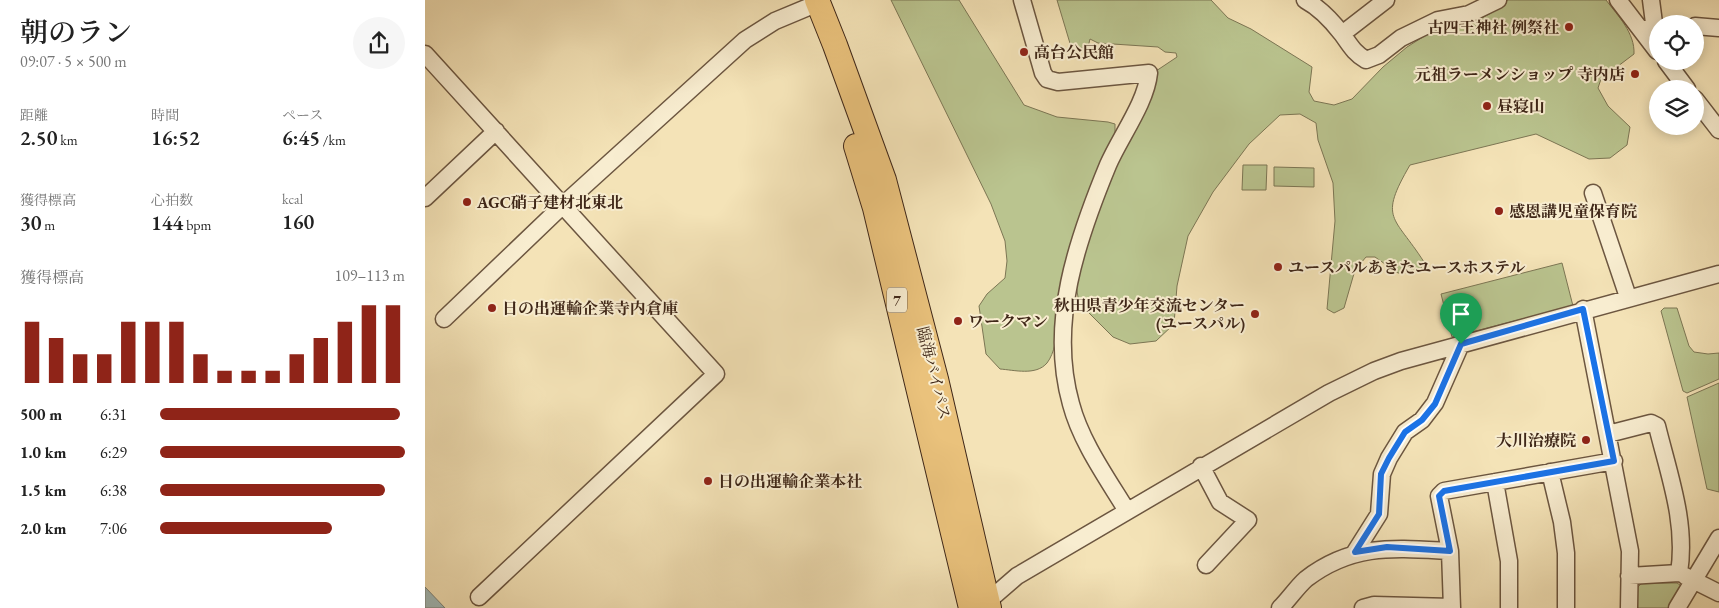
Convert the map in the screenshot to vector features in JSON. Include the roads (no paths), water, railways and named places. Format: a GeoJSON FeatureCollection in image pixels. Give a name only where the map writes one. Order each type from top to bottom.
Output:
{"type":"FeatureCollection","features":[{"type":"Feature","properties":{"kind":"highway","name":"臨海バイパス"},"geometry":{"type":"LineString","coordinates":[[810,2],[884,180],[936,379],[982,606]]}},
{"type":"Feature","properties":{"kind":"street"},"geometry":{"type":"LineString","coordinates":[[1022,0],[1043,74],[1047,79],[1058,82],[1149,73],[1144,93],[1111,159],[1087,214],[1068,278],[1064,335],[1063,363],[1071,404],[1084,436],[1127,511]]}},
{"type":"Feature","properties":{"kind":"street"},"geometry":{"type":"LineString","coordinates":[[1305,0],[1317,7],[1342,34],[1356,54],[1366,60],[1379,55],[1401,38],[1438,20],[1469,14],[1498,0]]}},
{"type":"Feature","properties":{"kind":"street"},"geometry":{"type":"LineString","coordinates":[[1342,34],[1386,0]]}},
{"type":"Feature","properties":{"kind":"street"},"geometry":{"type":"LineString","coordinates":[[1618,0],[1649,22]]}},
{"type":"Feature","properties":{"kind":"street"},"geometry":{"type":"LineString","coordinates":[[1651,0],[1653,15]]}},
{"type":"Feature","properties":{"kind":"street"},"geometry":{"type":"LineString","coordinates":[[444,319],[562,206],[745,40],[810,2]]}},
{"type":"Feature","properties":{"kind":"street"},"geometry":{"type":"LineString","coordinates":[[1704,27],[1719,28]]}},
{"type":"Feature","properties":{"kind":"street"},"geometry":{"type":"LineString","coordinates":[[425,54],[716,374],[479,597]]}},
{"type":"Feature","properties":{"kind":"street"},"geometry":{"type":"LineString","coordinates":[[1704,111],[1719,130]]}},
{"type":"Feature","properties":{"kind":"street"},"geometry":{"type":"LineString","coordinates":[[425,198],[496,131]]}},
{"type":"Feature","properties":{"kind":"street"},"geometry":{"type":"LineString","coordinates":[[1593,194],[1628,297]]}},
{"type":"Feature","properties":{"kind":"street"},"geometry":{"type":"LineString","coordinates":[[982,606],[1017,576],[1201,466],[1329,393],[1374,371],[1583,309],[1719,274]]}},
{"type":"Feature","properties":{"kind":"street"},"geometry":{"type":"LineString","coordinates":[[1583,309],[1630,551],[1629,608]]}},
{"type":"Feature","properties":{"kind":"street"},"geometry":{"type":"LineString","coordinates":[[1355,552],[1379,514],[1381,474],[1389,458],[1405,432],[1422,420],[1435,404],[1461,344]]}},
{"type":"Feature","properties":{"kind":"street"},"geometry":{"type":"LineString","coordinates":[[1608,434],[1651,423],[1657,426],[1679,516],[1683,550],[1679,573]]}},
{"type":"Feature","properties":{"kind":"street"},"geometry":{"type":"LineString","coordinates":[[1363,608],[1374,605],[1452,608],[1450,551],[1439,496],[1444,491],[1614,461]]}},
{"type":"Feature","properties":{"kind":"street"},"geometry":{"type":"LineString","coordinates":[[1201,466],[1220,502],[1247,520],[1206,565]]}},
{"type":"Feature","properties":{"kind":"street"},"geometry":{"type":"LineString","coordinates":[[1550,472],[1562,522],[1566,553],[1566,608]]}},
{"type":"Feature","properties":{"kind":"street"},"geometry":{"type":"LineString","coordinates":[[1495,482],[1509,562],[1509,608]]}},
{"type":"Feature","properties":{"kind":"street"},"geometry":{"type":"LineString","coordinates":[[1677,608],[1695,581],[1719,538]]}},
{"type":"Feature","properties":{"kind":"street"},"geometry":{"type":"LineString","coordinates":[[1281,608],[1305,580],[1335,561],[1355,552],[1387,547],[1450,551]]}},
{"type":"Feature","properties":{"kind":"street"},"geometry":{"type":"LineString","coordinates":[[1629,576],[1679,573],[1719,593]]}},
{"type":"Feature","properties":{"kind":"water"},"geometry":{"type":"Polygon","coordinates":[[[425,587],[445,608],[425,608],[425,587]]]}},
{"type":"Feature","properties":{"kind":"place","name":"古四王神社 例祭社"},"geometry":{"type":"Point","coordinates":[1569,27]}},
{"type":"Feature","properties":{"kind":"place","name":"高台公民館"},"geometry":{"type":"Point","coordinates":[1024,52]}},
{"type":"Feature","properties":{"kind":"place","name":"元祖ラーメンショップ 寺内店"},"geometry":{"type":"Point","coordinates":[1635,74]}},
{"type":"Feature","properties":{"kind":"place","name":"昼寝山"},"geometry":{"type":"Point","coordinates":[1487,106]}},
{"type":"Feature","properties":{"kind":"place","name":"AGC硝子建材北東北"},"geometry":{"type":"Point","coordinates":[467,202]}},
{"type":"Feature","properties":{"kind":"place","name":"感恩講児童保育院"},"geometry":{"type":"Point","coordinates":[1499,211]}},
{"type":"Feature","properties":{"kind":"place","name":"ユースパルあきたユースホステル"},"geometry":{"type":"Point","coordinates":[1278,267]}},
{"type":"Feature","properties":{"kind":"place","name":"日の出運輸企業寺内倉庫"},"geometry":{"type":"Point","coordinates":[492,308]}},
{"type":"Feature","properties":{"kind":"place","name":"秋田県青少年交流センター (ユースパル)"},"geometry":{"type":"Point","coordinates":[1255,314]}},
{"type":"Feature","properties":{"kind":"place","name":"ワークマン"},"geometry":{"type":"Point","coordinates":[958,321]}},
{"type":"Feature","properties":{"kind":"place","name":"大川治療院"},"geometry":{"type":"Point","coordinates":[1586,440]}},
{"type":"Feature","properties":{"kind":"place","name":"日の出運輸企業本社"},"geometry":{"type":"Point","coordinates":[708,481]}}]}
